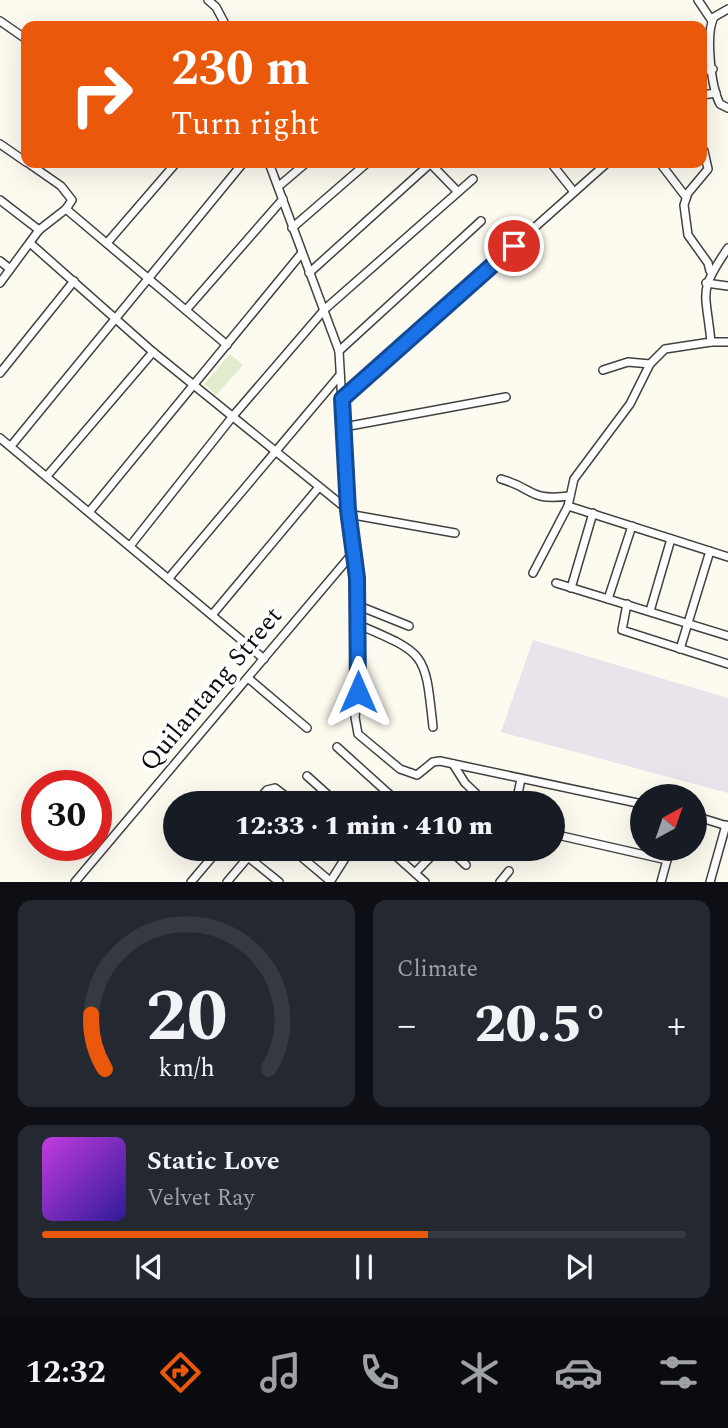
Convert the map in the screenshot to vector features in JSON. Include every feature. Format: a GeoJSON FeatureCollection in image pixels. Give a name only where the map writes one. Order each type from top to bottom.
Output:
{"type":"FeatureCollection","features":[{"type":"Feature","properties":{"kind":"street"},"geometry":{"type":"LineString","coordinates":[[208,0],[216,7],[223,21]]}},
{"type":"Feature","properties":{"kind":"street"},"geometry":{"type":"LineString","coordinates":[[698,0],[712,21]]}},
{"type":"Feature","properties":{"kind":"street"},"geometry":{"type":"LineString","coordinates":[[728,9],[712,21],[709,35],[716,93],[720,104],[728,108]]}},
{"type":"Feature","properties":{"kind":"street"},"geometry":{"type":"LineString","coordinates":[[0,21],[21,36]]}},
{"type":"Feature","properties":{"kind":"street"},"geometry":{"type":"LineString","coordinates":[[707,70],[713,69]]}},
{"type":"Feature","properties":{"kind":"street"},"geometry":{"type":"LineString","coordinates":[[707,94],[716,93]]}},
{"type":"Feature","properties":{"kind":"street"},"geometry":{"type":"LineString","coordinates":[[0,144],[21,158]]}},
{"type":"Feature","properties":{"kind":"street"},"geometry":{"type":"LineString","coordinates":[[707,164],[708,169],[686,197],[684,215],[688,235],[708,263],[710,271]]}},
{"type":"Feature","properties":{"kind":"street"},"geometry":{"type":"LineString","coordinates":[[0,283],[39,230],[66,209],[71,196],[36,168]]}},
{"type":"Feature","properties":{"kind":"street"},"geometry":{"type":"LineString","coordinates":[[107,243],[172,168]]}},
{"type":"Feature","properties":{"kind":"street"},"geometry":{"type":"LineString","coordinates":[[11,446],[239,168]]}},
{"type":"Feature","properties":{"kind":"street"},"geometry":{"type":"LineString","coordinates":[[271,168],[339,351],[348,512],[359,606],[355,717],[358,734],[400,769],[416,775],[433,762],[440,761],[630,802]]}},
{"type":"Feature","properties":{"kind":"street"},"geometry":{"type":"LineString","coordinates":[[279,186],[300,168]]}},
{"type":"Feature","properties":{"kind":"street"},"geometry":{"type":"LineString","coordinates":[[292,228],[361,168]]}},
{"type":"Feature","properties":{"kind":"street"},"geometry":{"type":"LineString","coordinates":[[309,273],[425,168]]}},
{"type":"Feature","properties":{"kind":"street"},"geometry":{"type":"LineString","coordinates":[[436,168],[458,192]]}},
{"type":"Feature","properties":{"kind":"street"},"geometry":{"type":"LineString","coordinates":[[555,168],[574,192]]}},
{"type":"Feature","properties":{"kind":"street"},"geometry":{"type":"LineString","coordinates":[[342,399],[601,168]]}},
{"type":"Feature","properties":{"kind":"street"},"geometry":{"type":"LineString","coordinates":[[664,168],[686,197]]}},
{"type":"Feature","properties":{"kind":"street"},"geometry":{"type":"LineString","coordinates":[[130,546],[233,416],[325,309],[473,179]]}},
{"type":"Feature","properties":{"kind":"street"},"geometry":{"type":"LineString","coordinates":[[186,310],[283,199]]}},
{"type":"Feature","properties":{"kind":"street"},"geometry":{"type":"LineString","coordinates":[[0,200],[39,230]]}},
{"type":"Feature","properties":{"kind":"street"},"geometry":{"type":"LineString","coordinates":[[66,209],[227,345]]}},
{"type":"Feature","properties":{"kind":"street"},"geometry":{"type":"LineString","coordinates":[[339,351],[481,221]]}},
{"type":"Feature","properties":{"kind":"street"},"geometry":{"type":"LineString","coordinates":[[30,243],[153,352],[348,512],[455,533]]}},
{"type":"Feature","properties":{"kind":"street"},"geometry":{"type":"LineString","coordinates":[[710,342],[704,292],[710,271],[728,248]]}},
{"type":"Feature","properties":{"kind":"street"},"geometry":{"type":"LineString","coordinates":[[90,511],[301,254]]}},
{"type":"Feature","properties":{"kind":"street"},"geometry":{"type":"LineString","coordinates":[[0,261],[10,269]]}},
{"type":"Feature","properties":{"kind":"street"},"geometry":{"type":"LineString","coordinates":[[0,373],[74,281]]}},
{"type":"Feature","properties":{"kind":"street"},"geometry":{"type":"LineString","coordinates":[[706,283],[728,286]]}},
{"type":"Feature","properties":{"kind":"street"},"geometry":{"type":"LineString","coordinates":[[533,573],[568,506],[569,495],[582,464],[630,404],[650,365],[665,349],[728,342]]}},
{"type":"Feature","properties":{"kind":"street"},"geometry":{"type":"LineString","coordinates":[[47,476],[153,352]]}},
{"type":"Feature","properties":{"kind":"street"},"geometry":{"type":"LineString","coordinates":[[603,370],[628,362],[650,365]]}},
{"type":"Feature","properties":{"kind":"street"},"geometry":{"type":"LineString","coordinates":[[169,578],[340,375]]}},
{"type":"Feature","properties":{"kind":"street"},"geometry":{"type":"LineString","coordinates":[[344,427],[506,397]]}},
{"type":"Feature","properties":{"kind":"street"},"geometry":{"type":"LineString","coordinates":[[0,439],[90,511],[264,659]]}},
{"type":"Feature","properties":{"kind":"street"},"geometry":{"type":"LineString","coordinates":[[501,479],[519,484],[538,498],[569,495]]}},
{"type":"Feature","properties":{"kind":"street"},"geometry":{"type":"LineString","coordinates":[[212,615],[319,487]]}},
{"type":"Feature","properties":{"kind":"street"},"geometry":{"type":"LineString","coordinates":[[568,506],[728,557]]}},
{"type":"Feature","properties":{"kind":"street"},"geometry":{"type":"LineString","coordinates":[[571,587],[593,513]]}},
{"type":"Feature","properties":{"kind":"street"},"geometry":{"type":"LineString","coordinates":[[608,599],[632,526]]}},
{"type":"Feature","properties":{"kind":"street"},"geometry":{"type":"LineString","coordinates":[[650,611],[671,538]]}},
{"type":"Feature","properties":{"kind":"street"},"geometry":{"type":"LineString","coordinates":[[680,649],[710,551]]}},
{"type":"Feature","properties":{"kind":"street","name":"Quilantang Street"},"geometry":{"type":"LineString","coordinates":[[75,882],[352,554]]}},
{"type":"Feature","properties":{"kind":"street"},"geometry":{"type":"LineString","coordinates":[[556,583],[728,635]]}},
{"type":"Feature","properties":{"kind":"street"},"geometry":{"type":"LineString","coordinates":[[627,604],[622,630],[728,664]]}},
{"type":"Feature","properties":{"kind":"street"},"geometry":{"type":"LineString","coordinates":[[359,606],[409,626]]}},
{"type":"Feature","properties":{"kind":"street"},"geometry":{"type":"LineString","coordinates":[[359,625],[406,646],[418,656],[425,668],[433,727]]}},
{"type":"Feature","properties":{"kind":"street"},"geometry":{"type":"LineString","coordinates":[[248,678],[307,728]]}},
{"type":"Feature","properties":{"kind":"street"},"geometry":{"type":"LineString","coordinates":[[337,747],[386,791]]}},
{"type":"Feature","properties":{"kind":"street"},"geometry":{"type":"LineString","coordinates":[[453,764],[473,791]]}},
{"type":"Feature","properties":{"kind":"street"},"geometry":{"type":"LineString","coordinates":[[307,776],[324,791]]}},
{"type":"Feature","properties":{"kind":"street"},"geometry":{"type":"LineString","coordinates":[[518,791],[521,779]]}},
{"type":"Feature","properties":{"kind":"street"},"geometry":{"type":"LineString","coordinates":[[707,820],[727,826],[710,882]]}},
{"type":"Feature","properties":{"kind":"street"},"geometry":{"type":"LineString","coordinates":[[565,837],[630,852]]}},
{"type":"Feature","properties":{"kind":"street"},"geometry":{"type":"LineString","coordinates":[[191,882],[209,861]]}},
{"type":"Feature","properties":{"kind":"street"},"geometry":{"type":"LineString","coordinates":[[227,882],[245,861]]}},
{"type":"Feature","properties":{"kind":"street"},"geometry":{"type":"LineString","coordinates":[[252,861],[270,879],[279,882]]}},
{"type":"Feature","properties":{"kind":"street"},"geometry":{"type":"LineString","coordinates":[[306,861],[330,881],[343,861]]}},
{"type":"Feature","properties":{"kind":"street"},"geometry":{"type":"LineString","coordinates":[[402,861],[425,882]]}},
{"type":"Feature","properties":{"kind":"street"},"geometry":{"type":"LineString","coordinates":[[415,873],[426,861]]}},
{"type":"Feature","properties":{"kind":"street"},"geometry":{"type":"LineString","coordinates":[[462,861],[466,865]]}},
{"type":"Feature","properties":{"kind":"street"},"geometry":{"type":"LineString","coordinates":[[660,882],[667,861]]}},
{"type":"Feature","properties":{"kind":"street"},"geometry":{"type":"LineString","coordinates":[[500,882],[509,871]]}},
{"type":"Feature","properties":{"kind":"shaded area"},"geometry":{"type":"Polygon","coordinates":[[[533,640],[728,698],[728,793],[707,787],[707,784],[695,784],[501,732],[533,640]]]}},
{"type":"Feature","properties":{"kind":"green space"},"geometry":{"type":"Polygon","coordinates":[[[230,354],[243,365],[216,395],[204,384],[230,354]]]}},
{"type":"Feature","properties":{"kind":"route"},"geometry":{"type":"LineString","coordinates":[[358,692],[359,606],[348,510],[342,399],[514,246]]}}]}
